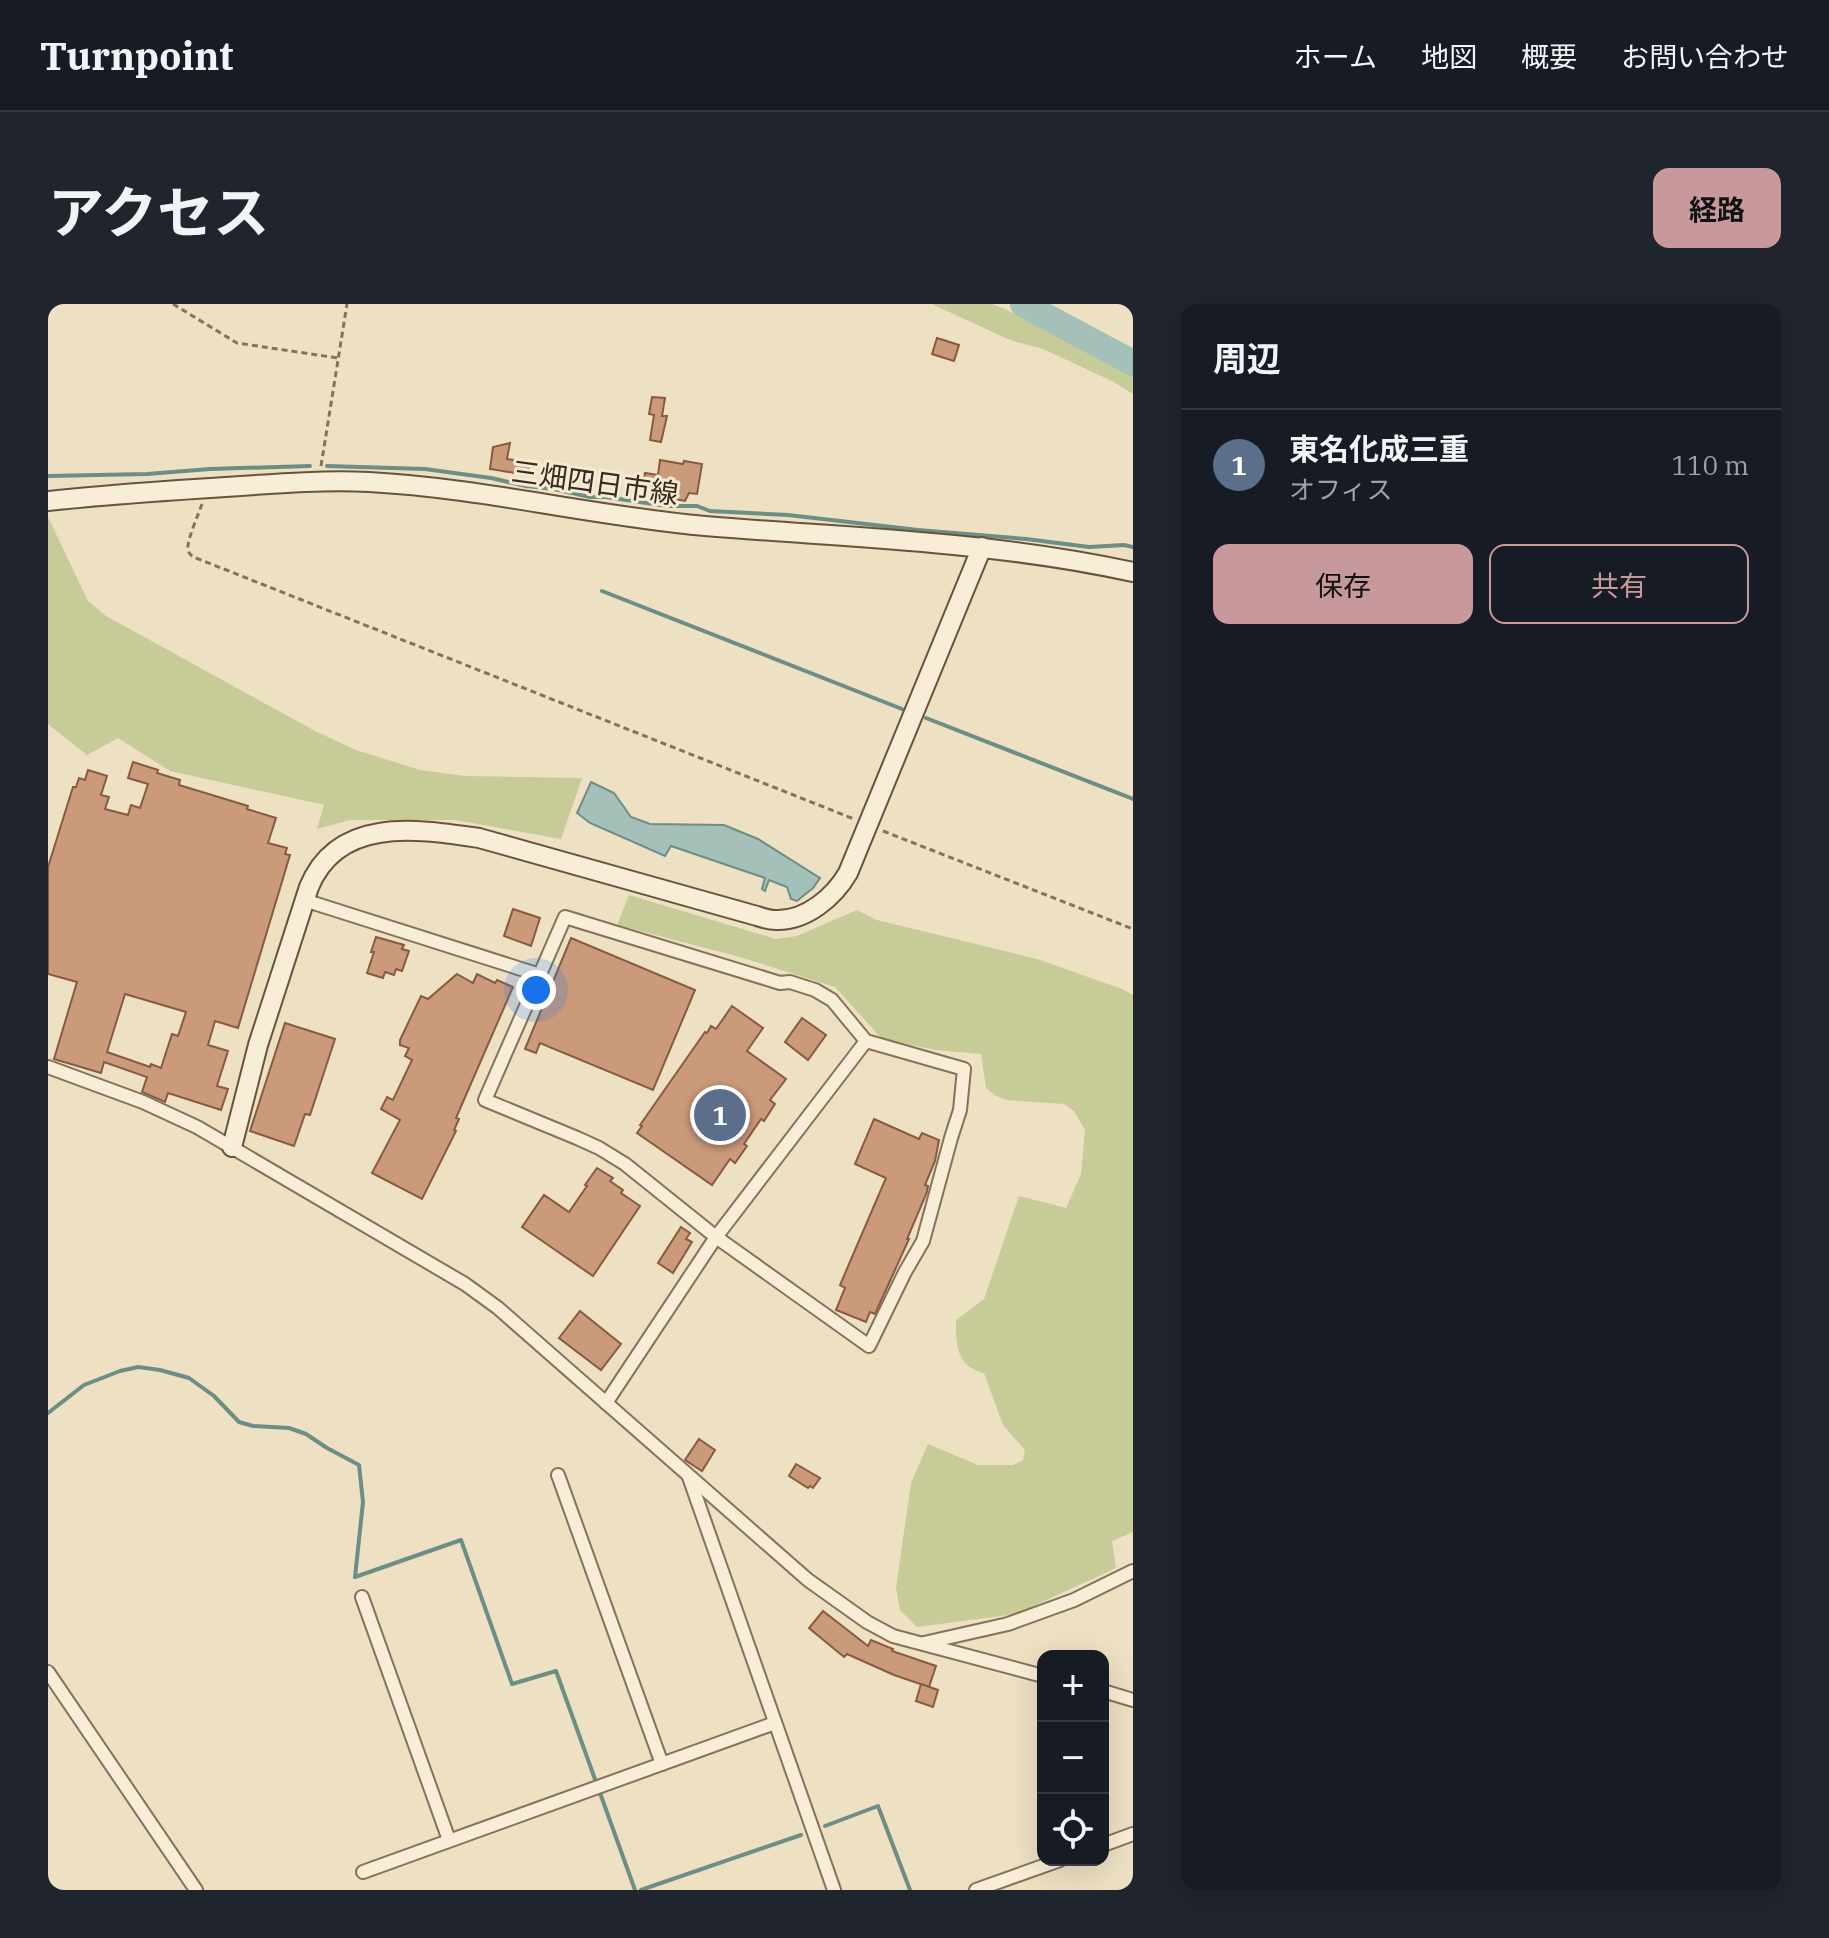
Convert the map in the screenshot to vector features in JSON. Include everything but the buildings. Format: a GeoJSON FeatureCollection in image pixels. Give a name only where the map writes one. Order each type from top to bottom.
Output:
{"type":"FeatureCollection","features":[{"type":"Feature","properties":{"kind":"street","name":"三畑四日市線"},"geometry":{"type":"LineString","coordinates":[[48,501],[206,488],[367,482],[475,493],[704,526],[982,547],[1061,557],[1133,572]]}},
{"type":"Feature","properties":{"kind":"street"},"geometry":{"type":"LineString","coordinates":[[232,1147],[258,1045],[304,900],[318,867],[343,844],[381,832],[479,838],[777,920],[809,911],[831,896],[848,873],[982,547]]}},
{"type":"Feature","properties":{"kind":"street"},"geometry":{"type":"LineString","coordinates":[[304,900],[540,975]]}},
{"type":"Feature","properties":{"kind":"street"},"geometry":{"type":"LineString","coordinates":[[565,917],[780,983],[790,982],[815,990],[838,1006],[866,1041],[964,1069],[960,1110],[923,1241],[869,1346],[716,1237],[648,1181],[599,1148],[485,1100],[565,917]]}},
{"type":"Feature","properties":{"kind":"street"},"geometry":{"type":"LineString","coordinates":[[606,1403],[716,1237],[866,1041]]}},
{"type":"Feature","properties":{"kind":"street"},"geometry":{"type":"LineString","coordinates":[[48,1067],[175,1116],[465,1284],[498,1308],[808,1580],[867,1622],[893,1636],[1037,1674]]}},
{"type":"Feature","properties":{"kind":"street"},"geometry":{"type":"LineString","coordinates":[[558,1475],[662,1764]]}},
{"type":"Feature","properties":{"kind":"street"},"geometry":{"type":"LineString","coordinates":[[689,1477],[834,1890]]}},
{"type":"Feature","properties":{"kind":"street"},"geometry":{"type":"LineString","coordinates":[[920,1644],[1008,1624],[1074,1600],[1133,1571]]}},
{"type":"Feature","properties":{"kind":"street"},"geometry":{"type":"LineString","coordinates":[[362,1597],[449,1840]]}},
{"type":"Feature","properties":{"kind":"street"},"geometry":{"type":"LineString","coordinates":[[48,1672],[196,1890]]}},
{"type":"Feature","properties":{"kind":"street"},"geometry":{"type":"LineString","coordinates":[[1109,1693],[1133,1700]]}},
{"type":"Feature","properties":{"kind":"street"},"geometry":{"type":"LineString","coordinates":[[363,1872],[775,1723]]}},
{"type":"Feature","properties":{"kind":"street"},"geometry":{"type":"LineString","coordinates":[[1109,1843],[1133,1834]]}},
{"type":"Feature","properties":{"kind":"street"},"geometry":{"type":"LineString","coordinates":[[976,1890],[1043,1866]]}},
{"type":"Feature","properties":{"kind":"path"},"geometry":{"type":"LineString","coordinates":[[173,304],[237,343],[338,358]]}},
{"type":"Feature","properties":{"kind":"path"},"geometry":{"type":"LineString","coordinates":[[320,482],[347,304]]}},
{"type":"Feature","properties":{"kind":"path"},"geometry":{"type":"LineString","coordinates":[[206,488],[188,543],[188,550],[196,558],[1133,929]]}},
{"type":"Feature","properties":{"kind":"green space"},"geometry":{"type":"Polygon","coordinates":[[[932,304],[992,304],[1007,310],[1133,372],[1133,394],[1043,349],[1010,340],[932,304]]]}},
{"type":"Feature","properties":{"kind":"green space"},"geometry":{"type":"Polygon","coordinates":[[[48,517],[88,601],[106,616],[315,731],[356,750],[420,770],[465,776],[582,778],[561,839],[456,820],[350,820],[317,829],[324,805],[170,771],[118,738],[87,755],[48,724],[48,517]]]}},
{"type":"Feature","properties":{"kind":"green space"},"geometry":{"type":"Polygon","coordinates":[[[629,895],[776,939],[797,936],[857,910],[877,920],[1037,959],[1133,995],[1133,1532],[1112,1541],[1116,1568],[1016,1614],[917,1627],[900,1610],[896,1588],[911,1483],[928,1444],[978,1465],[1013,1465],[1023,1460],[1025,1450],[1003,1425],[984,1373],[963,1360],[956,1338],[956,1320],[984,1299],[1019,1196],[1066,1208],[1081,1174],[1085,1130],[1074,1111],[1064,1104],[1006,1100],[996,1096],[986,1088],[981,1054],[936,1050],[882,1039],[835,987],[740,957],[617,925],[629,895]]]}},
{"type":"Feature","properties":{"kind":"water"},"geometry":{"type":"Polygon","coordinates":[[[591,782],[614,793],[631,817],[650,824],[724,825],[758,839],[820,878],[797,901],[791,899],[787,887],[769,880],[765,891],[762,889],[765,878],[671,846],[665,856],[590,823],[577,813],[591,782]]]}},
{"type":"Feature","properties":{"kind":"waterway"},"geometry":{"type":"LineString","coordinates":[[1023,304],[1133,363]]}},
{"type":"Feature","properties":{"kind":"waterway"},"geometry":{"type":"LineString","coordinates":[[48,476],[310,466]]}},
{"type":"Feature","properties":{"kind":"waterway"},"geometry":{"type":"LineString","coordinates":[[327,466],[425,469],[590,497],[667,506],[697,506],[710,511],[788,515],[1089,547],[1133,547]]}},
{"type":"Feature","properties":{"kind":"waterway"},"geometry":{"type":"LineString","coordinates":[[602,591],[902,709]]}},
{"type":"Feature","properties":{"kind":"waterway"},"geometry":{"type":"LineString","coordinates":[[926,718],[1133,799]]}},
{"type":"Feature","properties":{"kind":"waterway"},"geometry":{"type":"LineString","coordinates":[[48,1413],[84,1385],[120,1371],[138,1367],[189,1378],[214,1396],[239,1422],[289,1428],[306,1434],[359,1465],[363,1502],[355,1577],[461,1540],[512,1684],[556,1671],[635,1890]]}},
{"type":"Feature","properties":{"kind":"waterway"},"geometry":{"type":"LineString","coordinates":[[825,1826],[878,1806],[910,1890]]}},
{"type":"Feature","properties":{"kind":"waterway"},"geometry":{"type":"LineString","coordinates":[[641,1890],[801,1835]]}},
{"type":"Feature","properties":{"kind":"place","name":"東名化成三重"},"geometry":{"type":"Point","coordinates":[720,1115]}}]}
